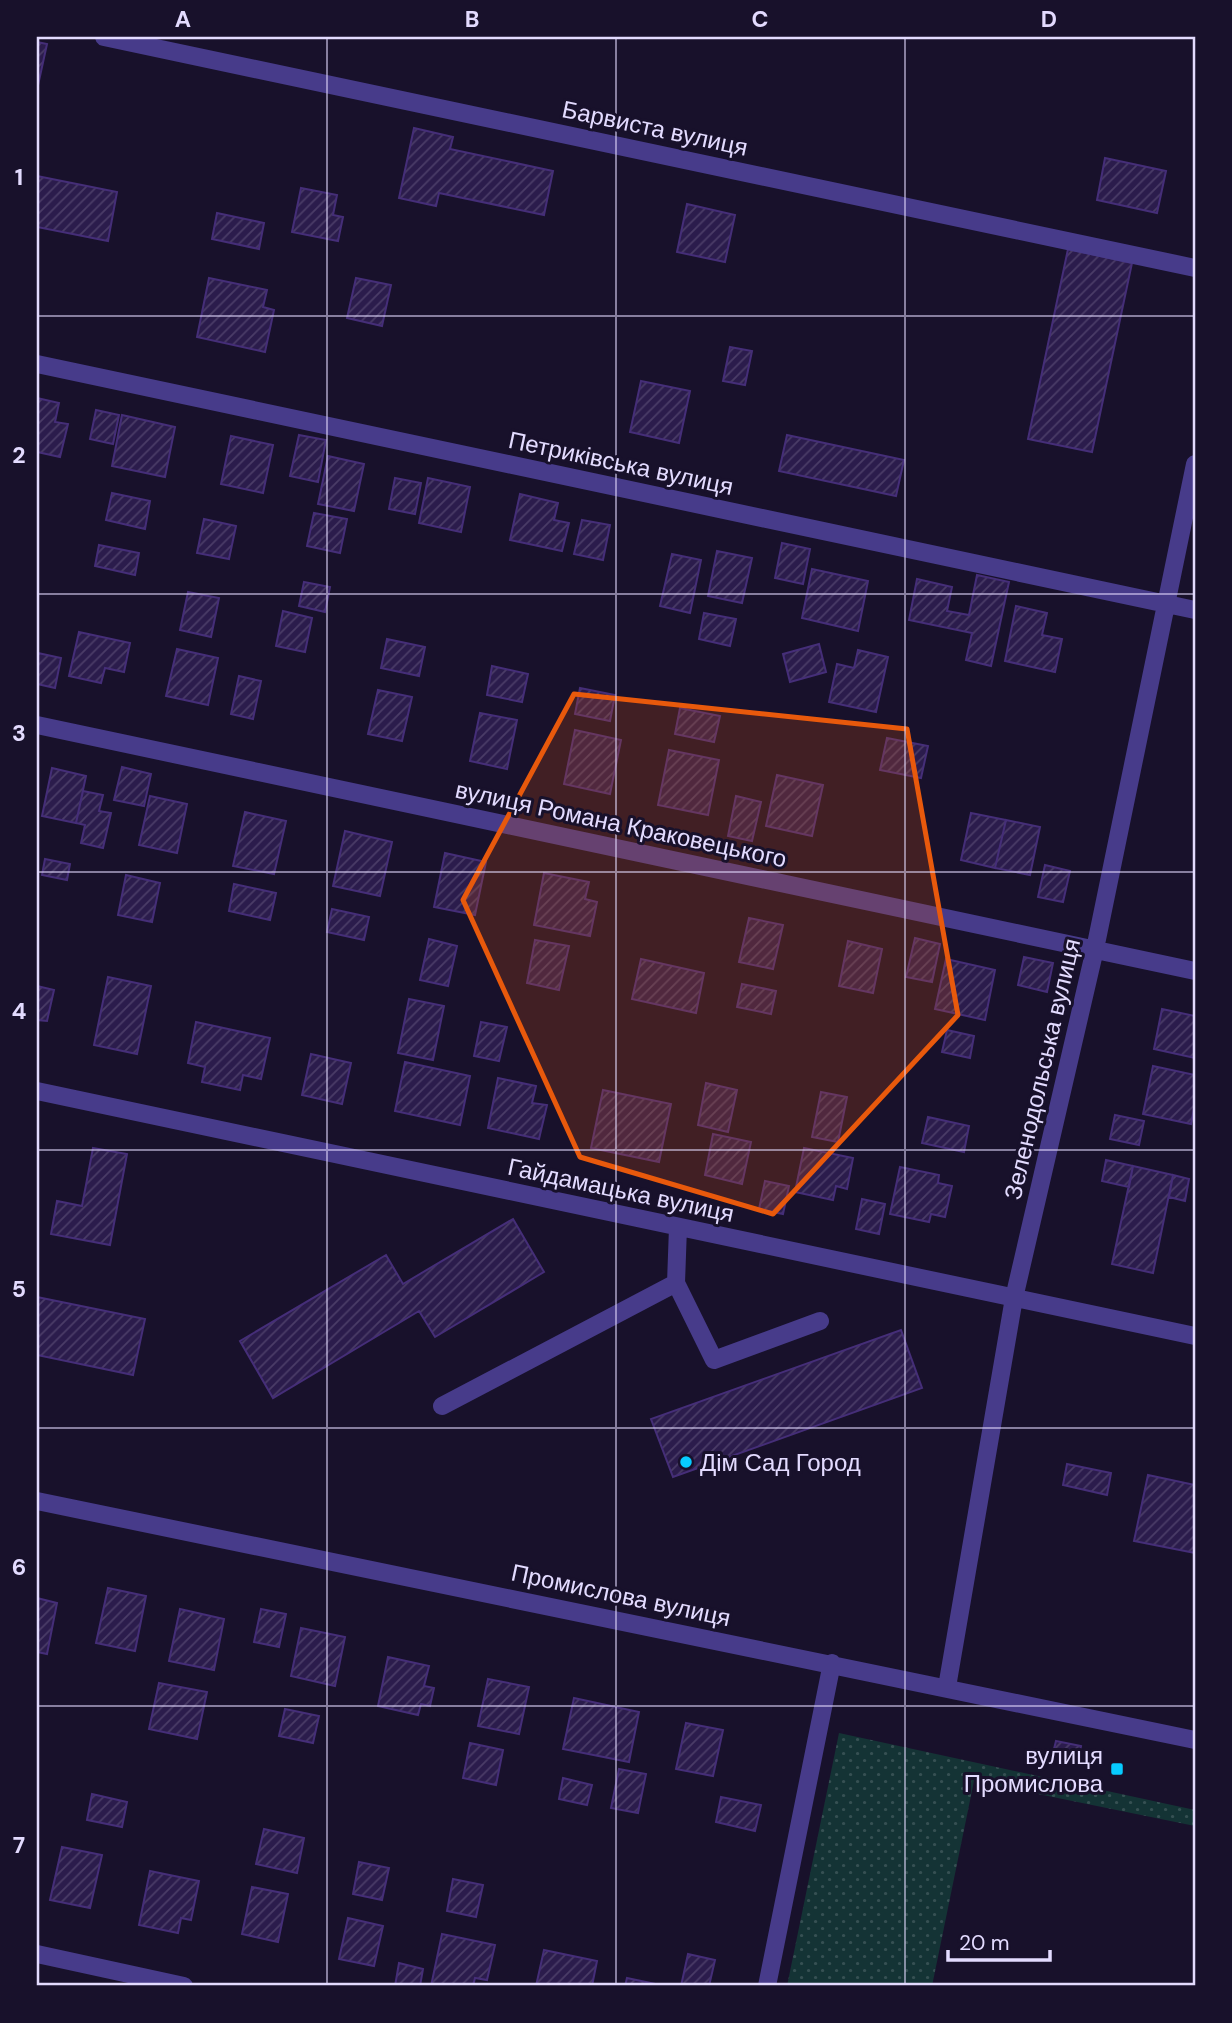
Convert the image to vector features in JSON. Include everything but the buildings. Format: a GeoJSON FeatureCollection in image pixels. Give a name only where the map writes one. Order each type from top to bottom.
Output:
{"type":"FeatureCollection","features":[{"type":"Feature","properties":{"kind":"street","name":"Барвиста вулиця"},"geometry":{"type":"LineString","coordinates":[[104,37],[1195,268]]}},
{"type":"Feature","properties":{"kind":"street","name":"Петриківська вулиця"},"geometry":{"type":"LineString","coordinates":[[37,364],[1195,610]]}},
{"type":"Feature","properties":{"kind":"street","name":"Зеленодольська вулиця"},"geometry":{"type":"LineString","coordinates":[[947,1687],[1014,1298],[1095,949],[1195,464]]}},
{"type":"Feature","properties":{"kind":"street","name":"вулиця Романа Краковецького"},"geometry":{"type":"LineString","coordinates":[[37,725],[1195,971]]}},
{"type":"Feature","properties":{"kind":"street","name":"Гайдамацька вулиця"},"geometry":{"type":"LineString","coordinates":[[37,1091],[1195,1336]]}},
{"type":"Feature","properties":{"kind":"street"},"geometry":{"type":"LineString","coordinates":[[678,1227],[676,1283],[714,1360],[820,1321]]}},
{"type":"Feature","properties":{"kind":"street"},"geometry":{"type":"LineString","coordinates":[[442,1406],[676,1283]]}},
{"type":"Feature","properties":{"kind":"street","name":"Промислова вулиця"},"geometry":{"type":"LineString","coordinates":[[37,1501],[1195,1740]]}},
{"type":"Feature","properties":{"kind":"street"},"geometry":{"type":"LineString","coordinates":[[767,1986],[832,1663]]}},
{"type":"Feature","properties":{"kind":"street"},"geometry":{"type":"LineString","coordinates":[[37,1954],[184,1986]]}},
{"type":"Feature","properties":{"kind":"highlighted area"},"geometry":{"type":"Polygon","coordinates":[[[574,694],[907,729],[958,1015],[773,1214],[580,1157],[463,900],[574,694]]]}},
{"type":"Feature","properties":{"kind":"green space"},"geometry":{"type":"Polygon","coordinates":[[[839,1733],[1195,1810],[1195,1826],[974,1781],[932,1986],[787,1986],[839,1733]]]}},
{"type":"Feature","properties":{"kind":"place","name":"Дім Сад Город"},"geometry":{"type":"Point","coordinates":[686,1462]}},
{"type":"Feature","properties":{"kind":"place","name":"вулиця Промислова"},"geometry":{"type":"Point","coordinates":[1117,1769]}}]}
